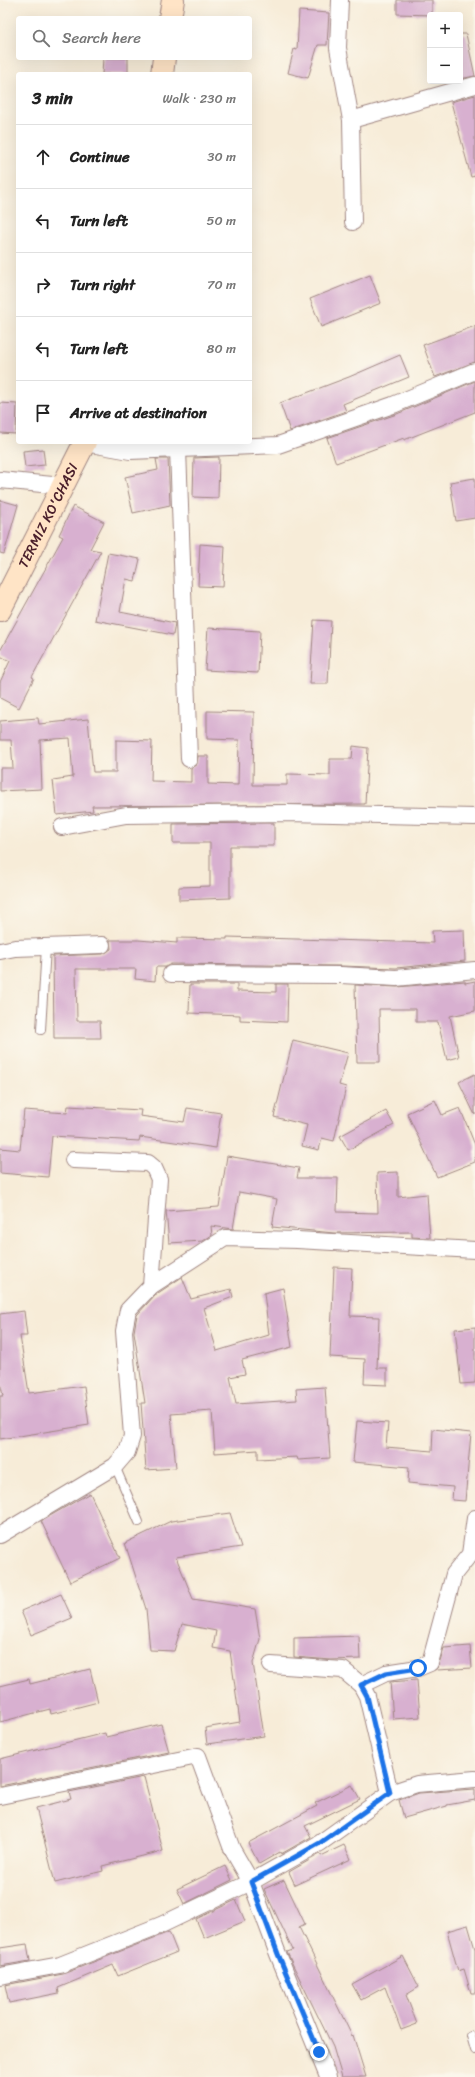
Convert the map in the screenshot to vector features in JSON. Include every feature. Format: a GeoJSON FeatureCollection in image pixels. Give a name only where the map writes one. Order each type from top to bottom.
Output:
{"type":"FeatureCollection","features":[{"type":"Feature","properties":{"kind":"main road"},"geometry":{"type":"LineString","coordinates":[[170,16],[173,0]]}},
{"type":"Feature","properties":{"kind":"main road"},"geometry":{"type":"LineString","coordinates":[[162,72],[164,60]]}},
{"type":"Feature","properties":{"kind":"main road","name":"TERMIZ KO'CHASI"},"geometry":{"type":"LineString","coordinates":[[0,610],[84,444]]}},
{"type":"Feature","properties":{"kind":"street"},"geometry":{"type":"LineString","coordinates":[[340,0],[338,48],[352,120],[353,222]]}},
{"type":"Feature","properties":{"kind":"street"},"geometry":{"type":"LineString","coordinates":[[352,120],[475,85]]}},
{"type":"Feature","properties":{"kind":"street"},"geometry":{"type":"LineString","coordinates":[[96,444],[130,450],[278,445],[393,405],[475,371]]}},
{"type":"Feature","properties":{"kind":"street"},"geometry":{"type":"LineString","coordinates":[[178,449],[189,759]]}},
{"type":"Feature","properties":{"kind":"street"},"geometry":{"type":"LineString","coordinates":[[0,480],[63,486]]}},
{"type":"Feature","properties":{"kind":"street"},"geometry":{"type":"LineString","coordinates":[[62,828],[126,815],[287,813],[475,817]]}},
{"type":"Feature","properties":{"kind":"street"},"geometry":{"type":"LineString","coordinates":[[0,951],[15,948],[102,945]]}},
{"type":"Feature","properties":{"kind":"street"},"geometry":{"type":"LineString","coordinates":[[171,974],[341,975],[396,978],[475,970]]}},
{"type":"Feature","properties":{"kind":"street"},"geometry":{"type":"LineString","coordinates":[[73,1160],[148,1163],[154,1168],[159,1179],[151,1286]]}},
{"type":"Feature","properties":{"kind":"street"},"geometry":{"type":"LineString","coordinates":[[0,1536],[115,1466],[127,1452],[132,1436],[124,1331],[128,1310],[151,1286],[225,1238],[297,1240],[475,1250]]}},
{"type":"Feature","properties":{"kind":"street"},"geometry":{"type":"LineString","coordinates":[[361,1685],[386,1673],[418,1668],[430,1663],[454,1574],[470,1554],[475,1518]]}},
{"type":"Feature","properties":{"kind":"street"},"geometry":{"type":"LineString","coordinates":[[271,1665],[343,1670],[361,1685],[367,1696],[390,1793]]}},
{"type":"Feature","properties":{"kind":"street"},"geometry":{"type":"LineString","coordinates":[[0,1796],[198,1756],[230,1843],[251,1882],[278,1954],[328,2077]]}},
{"type":"Feature","properties":{"kind":"street"},"geometry":{"type":"LineString","coordinates":[[0,1976],[60,1965],[161,1925],[251,1882],[320,1843],[390,1793],[417,1784],[475,1779]]}},
{"type":"Feature","properties":{"kind":"lane"},"geometry":{"type":"LineString","coordinates":[[41,1030],[46,947]]}},
{"type":"Feature","properties":{"kind":"lane"},"geometry":{"type":"LineString","coordinates":[[115,1466],[139,1522]]}},
{"type":"Feature","properties":{"kind":"lane"},"geometry":{"type":"LineString","coordinates":[[471,2036],[475,2050]]}},
{"type":"Feature","properties":{"kind":"building"},"geometry":{"type":"Polygon","coordinates":[[[397,0],[432,0],[432,12],[427,12],[427,15],[397,14],[397,0]]]}},
{"type":"Feature","properties":{"kind":"building"},"geometry":{"type":"Polygon","coordinates":[[[299,11],[329,13],[327,45],[318,45],[308,78],[288,73],[294,49],[297,50],[299,11]]]}},
{"type":"Feature","properties":{"kind":"building"},"geometry":{"type":"Polygon","coordinates":[[[463,34],[466,34],[475,76],[463,78],[463,34]]]}},
{"type":"Feature","properties":{"kind":"building"},"geometry":{"type":"Polygon","coordinates":[[[103,60],[128,60],[128,72],[102,72],[103,60]]]}},
{"type":"Feature","properties":{"kind":"building"},"geometry":{"type":"Polygon","coordinates":[[[475,95],[475,176],[471,177],[451,102],[475,95]]]}},
{"type":"Feature","properties":{"kind":"building"},"geometry":{"type":"Polygon","coordinates":[[[370,275],[381,303],[321,327],[310,299],[370,275]]]}},
{"type":"Feature","properties":{"kind":"building"},"geometry":{"type":"Polygon","coordinates":[[[475,326],[475,362],[435,377],[423,345],[475,326]]]}},
{"type":"Feature","properties":{"kind":"building"},"geometry":{"type":"Polygon","coordinates":[[[400,355],[409,377],[343,404],[346,411],[290,431],[280,403],[349,377],[400,355]]]}},
{"type":"Feature","properties":{"kind":"building"},"geometry":{"type":"Polygon","coordinates":[[[475,381],[475,412],[404,440],[404,438],[336,463],[327,438],[397,414],[475,381]]]}},
{"type":"Feature","properties":{"kind":"building"},"geometry":{"type":"Polygon","coordinates":[[[0,403],[16,404],[16,434],[0,433],[0,403]]]}},
{"type":"Feature","properties":{"kind":"building"},"geometry":{"type":"Polygon","coordinates":[[[43,449],[45,465],[25,467],[23,451],[43,449]]]}},
{"type":"Feature","properties":{"kind":"building"},"geometry":{"type":"Polygon","coordinates":[[[219,457],[218,498],[193,497],[194,458],[219,457]]]}},
{"type":"Feature","properties":{"kind":"building"},"geometry":{"type":"Polygon","coordinates":[[[156,459],[168,459],[170,505],[133,513],[125,477],[158,470],[156,459]]]}},
{"type":"Feature","properties":{"kind":"building"},"geometry":{"type":"Polygon","coordinates":[[[475,478],[475,518],[456,521],[450,482],[475,478]]]}},
{"type":"Feature","properties":{"kind":"building"},"geometry":{"type":"Polygon","coordinates":[[[0,500],[18,505],[4,554],[0,553],[0,500]]]}},
{"type":"Feature","properties":{"kind":"building"},"geometry":{"type":"Polygon","coordinates":[[[73,506],[104,522],[90,549],[101,551],[32,677],[34,678],[19,708],[0,698],[0,682],[10,661],[0,656],[0,651],[63,537],[59,535],[73,506]]]}},
{"type":"Feature","properties":{"kind":"building"},"geometry":{"type":"Polygon","coordinates":[[[200,544],[225,546],[223,587],[198,586],[200,544]]]}},
{"type":"Feature","properties":{"kind":"building"},"geometry":{"type":"Polygon","coordinates":[[[108,553],[140,559],[135,581],[126,579],[120,612],[175,623],[173,635],[95,620],[108,553]]]}},
{"type":"Feature","properties":{"kind":"building"},"geometry":{"type":"Polygon","coordinates":[[[314,620],[331,621],[328,684],[310,684],[314,620]]]}},
{"type":"Feature","properties":{"kind":"building"},"geometry":{"type":"Polygon","coordinates":[[[208,628],[260,631],[258,673],[205,670],[208,628]]]}},
{"type":"Feature","properties":{"kind":"building"},"geometry":{"type":"Polygon","coordinates":[[[207,711],[254,712],[253,785],[287,785],[287,774],[330,775],[330,759],[352,759],[353,746],[368,748],[365,804],[92,806],[93,811],[57,815],[53,780],[73,777],[70,738],[40,740],[42,789],[0,791],[0,768],[13,768],[11,740],[0,740],[0,721],[38,718],[39,724],[88,719],[93,772],[116,772],[116,740],[152,741],[151,781],[191,782],[191,768],[197,764],[198,756],[208,756],[208,784],[238,785],[239,740],[207,739],[207,711]]]}},
{"type":"Feature","properties":{"kind":"building"},"geometry":{"type":"Polygon","coordinates":[[[274,823],[274,846],[230,846],[230,898],[179,900],[179,887],[210,886],[210,843],[173,843],[173,824],[274,823]]]}},
{"type":"Feature","properties":{"kind":"building"},"geometry":{"type":"Polygon","coordinates":[[[464,930],[465,961],[396,968],[171,964],[165,967],[156,967],[155,981],[135,979],[136,969],[76,969],[77,1021],[100,1021],[101,1038],[54,1038],[53,956],[103,954],[111,949],[110,940],[138,940],[177,943],[177,938],[227,939],[227,937],[433,943],[432,931],[464,930]]]}},
{"type":"Feature","properties":{"kind":"building"},"geometry":{"type":"Polygon","coordinates":[[[465,981],[465,983],[475,981],[475,1011],[450,1016],[459,1057],[447,1060],[438,1022],[416,1022],[416,1009],[379,1009],[380,1062],[357,1062],[355,985],[397,987],[465,981]]]}},
{"type":"Feature","properties":{"kind":"building"},"geometry":{"type":"Polygon","coordinates":[[[190,984],[237,984],[237,991],[276,992],[276,984],[288,984],[287,1022],[240,1020],[240,1015],[189,1013],[190,984]]]}},
{"type":"Feature","properties":{"kind":"building"},"geometry":{"type":"Polygon","coordinates":[[[293,1040],[348,1053],[339,1085],[346,1087],[334,1141],[322,1138],[319,1150],[302,1146],[307,1125],[274,1117],[293,1040]]]}},
{"type":"Feature","properties":{"kind":"building"},"geometry":{"type":"Polygon","coordinates":[[[475,1074],[475,1115],[459,1082],[475,1074]]]}},
{"type":"Feature","properties":{"kind":"building"},"geometry":{"type":"Polygon","coordinates":[[[435,1100],[442,1115],[460,1108],[475,1145],[475,1162],[437,1177],[407,1113],[435,1100]]]}},
{"type":"Feature","properties":{"kind":"building"},"geometry":{"type":"Polygon","coordinates":[[[68,1106],[141,1110],[140,1116],[184,1122],[187,1108],[221,1113],[216,1148],[140,1137],[139,1141],[52,1136],[48,1177],[0,1173],[0,1148],[20,1150],[24,1110],[67,1113],[68,1106]]]}},
{"type":"Feature","properties":{"kind":"building"},"geometry":{"type":"Polygon","coordinates":[[[386,1111],[394,1125],[348,1150],[340,1136],[386,1111]]]}},
{"type":"Feature","properties":{"kind":"building"},"geometry":{"type":"Polygon","coordinates":[[[227,1156],[299,1168],[297,1178],[338,1178],[337,1212],[378,1213],[377,1173],[398,1172],[398,1197],[427,1194],[430,1238],[412,1237],[412,1232],[334,1233],[272,1227],[277,1199],[239,1192],[233,1229],[211,1226],[212,1235],[203,1241],[169,1243],[166,1211],[219,1207],[227,1156]]]}},
{"type":"Feature","properties":{"kind":"building"},"geometry":{"type":"Polygon","coordinates":[[[334,1267],[352,1268],[350,1316],[379,1317],[377,1368],[387,1368],[387,1385],[364,1384],[365,1359],[330,1357],[334,1267]]]}},
{"type":"Feature","properties":{"kind":"building"},"geometry":{"type":"Polygon","coordinates":[[[182,1277],[191,1299],[231,1289],[233,1297],[204,1308],[217,1351],[269,1335],[264,1293],[283,1288],[292,1347],[242,1360],[245,1374],[230,1377],[236,1404],[297,1400],[296,1389],[325,1387],[330,1458],[298,1460],[297,1457],[258,1459],[258,1450],[215,1453],[212,1411],[171,1414],[176,1468],[146,1470],[141,1403],[145,1403],[134,1332],[137,1315],[155,1295],[182,1277]]]}},
{"type":"Feature","properties":{"kind":"building"},"geometry":{"type":"Polygon","coordinates":[[[24,1311],[27,1336],[20,1336],[29,1393],[84,1386],[89,1425],[0,1439],[0,1396],[3,1396],[0,1382],[0,1314],[24,1311]]]}},
{"type":"Feature","properties":{"kind":"building"},"geometry":{"type":"Polygon","coordinates":[[[475,1327],[475,1383],[461,1384],[455,1329],[475,1327]]]}},
{"type":"Feature","properties":{"kind":"building"},"geometry":{"type":"Polygon","coordinates":[[[357,1421],[388,1423],[386,1447],[432,1451],[433,1429],[471,1433],[465,1501],[452,1500],[453,1487],[408,1483],[409,1467],[353,1462],[357,1421]]]}},
{"type":"Feature","properties":{"kind":"building"},"geometry":{"type":"Polygon","coordinates":[[[90,1493],[120,1558],[70,1582],[41,1521],[90,1493]]]}},
{"type":"Feature","properties":{"kind":"building"},"geometry":{"type":"Polygon","coordinates":[[[230,1513],[241,1547],[176,1557],[193,1599],[255,1609],[260,1639],[253,1663],[264,1736],[207,1744],[205,1728],[240,1722],[230,1651],[213,1648],[216,1631],[182,1624],[174,1651],[150,1650],[146,1609],[125,1543],[171,1521],[230,1513]]]}},
{"type":"Feature","properties":{"kind":"building"},"geometry":{"type":"Polygon","coordinates":[[[61,1594],[72,1618],[31,1635],[21,1611],[61,1594]]]}},
{"type":"Feature","properties":{"kind":"building"},"geometry":{"type":"Polygon","coordinates":[[[359,1636],[360,1659],[331,1660],[294,1657],[294,1638],[359,1636]]]}},
{"type":"Feature","properties":{"kind":"building"},"geometry":{"type":"Polygon","coordinates":[[[470,1646],[472,1668],[437,1670],[444,1648],[470,1646]]]}},
{"type":"Feature","properties":{"kind":"building"},"geometry":{"type":"Polygon","coordinates":[[[90,1669],[98,1702],[51,1714],[50,1709],[0,1722],[0,1686],[29,1679],[30,1684],[90,1669]]]}},
{"type":"Feature","properties":{"kind":"building"},"geometry":{"type":"Polygon","coordinates":[[[417,1680],[420,1717],[393,1719],[390,1682],[417,1680]]]}},
{"type":"Feature","properties":{"kind":"building"},"geometry":{"type":"Polygon","coordinates":[[[161,1724],[169,1752],[0,1786],[0,1759],[105,1733],[106,1737],[161,1724]]]}},
{"type":"Feature","properties":{"kind":"building"},"geometry":{"type":"Polygon","coordinates":[[[144,1777],[163,1851],[102,1866],[103,1871],[55,1883],[36,1808],[71,1799],[69,1792],[144,1777]]]}},
{"type":"Feature","properties":{"kind":"building"},"geometry":{"type":"Polygon","coordinates":[[[352,1785],[360,1799],[305,1826],[311,1837],[281,1854],[280,1852],[259,1864],[248,1843],[317,1806],[315,1803],[352,1785]]]}},
{"type":"Feature","properties":{"kind":"building"},"geometry":{"type":"Polygon","coordinates":[[[475,1789],[475,1800],[447,1805],[404,1818],[399,1800],[419,1793],[475,1789]]]}},
{"type":"Feature","properties":{"kind":"building"},"geometry":{"type":"Polygon","coordinates":[[[344,1845],[351,1859],[295,1885],[289,1872],[320,1854],[321,1856],[344,1845]]]}},
{"type":"Feature","properties":{"kind":"building"},"geometry":{"type":"Polygon","coordinates":[[[225,1866],[232,1880],[184,1904],[177,1889],[225,1866]]]}},
{"type":"Feature","properties":{"kind":"building"},"geometry":{"type":"Polygon","coordinates":[[[284,1880],[305,1924],[299,1927],[352,2036],[353,2035],[366,2077],[342,2077],[333,2047],[287,1952],[293,1950],[264,1889],[284,1880]]]}},
{"type":"Feature","properties":{"kind":"building"},"geometry":{"type":"Polygon","coordinates":[[[236,1900],[245,1921],[204,1938],[196,1919],[236,1900]]]}},
{"type":"Feature","properties":{"kind":"building"},"geometry":{"type":"Polygon","coordinates":[[[468,1925],[475,1949],[475,1993],[471,1993],[464,1969],[458,1971],[447,1931],[468,1925]]]}},
{"type":"Feature","properties":{"kind":"building"},"geometry":{"type":"Polygon","coordinates":[[[169,1932],[177,1952],[118,1976],[113,1965],[58,1988],[59,1993],[9,2003],[5,1985],[63,1974],[169,1932]]]}},
{"type":"Feature","properties":{"kind":"building"},"geometry":{"type":"Polygon","coordinates":[[[27,1944],[30,1961],[0,1966],[0,1948],[27,1944]]]}},
{"type":"Feature","properties":{"kind":"building"},"geometry":{"type":"Polygon","coordinates":[[[403,1956],[419,1987],[406,1995],[417,2024],[401,2030],[385,1987],[361,2000],[352,1984],[403,1956]]]}},
{"type":"Feature","properties":{"kind":"route"},"geometry":{"type":"LineString","coordinates":[[319,2052],[278,1954],[251,1882],[320,1843],[390,1793],[367,1696],[361,1685],[386,1673],[418,1668]]}}]}
